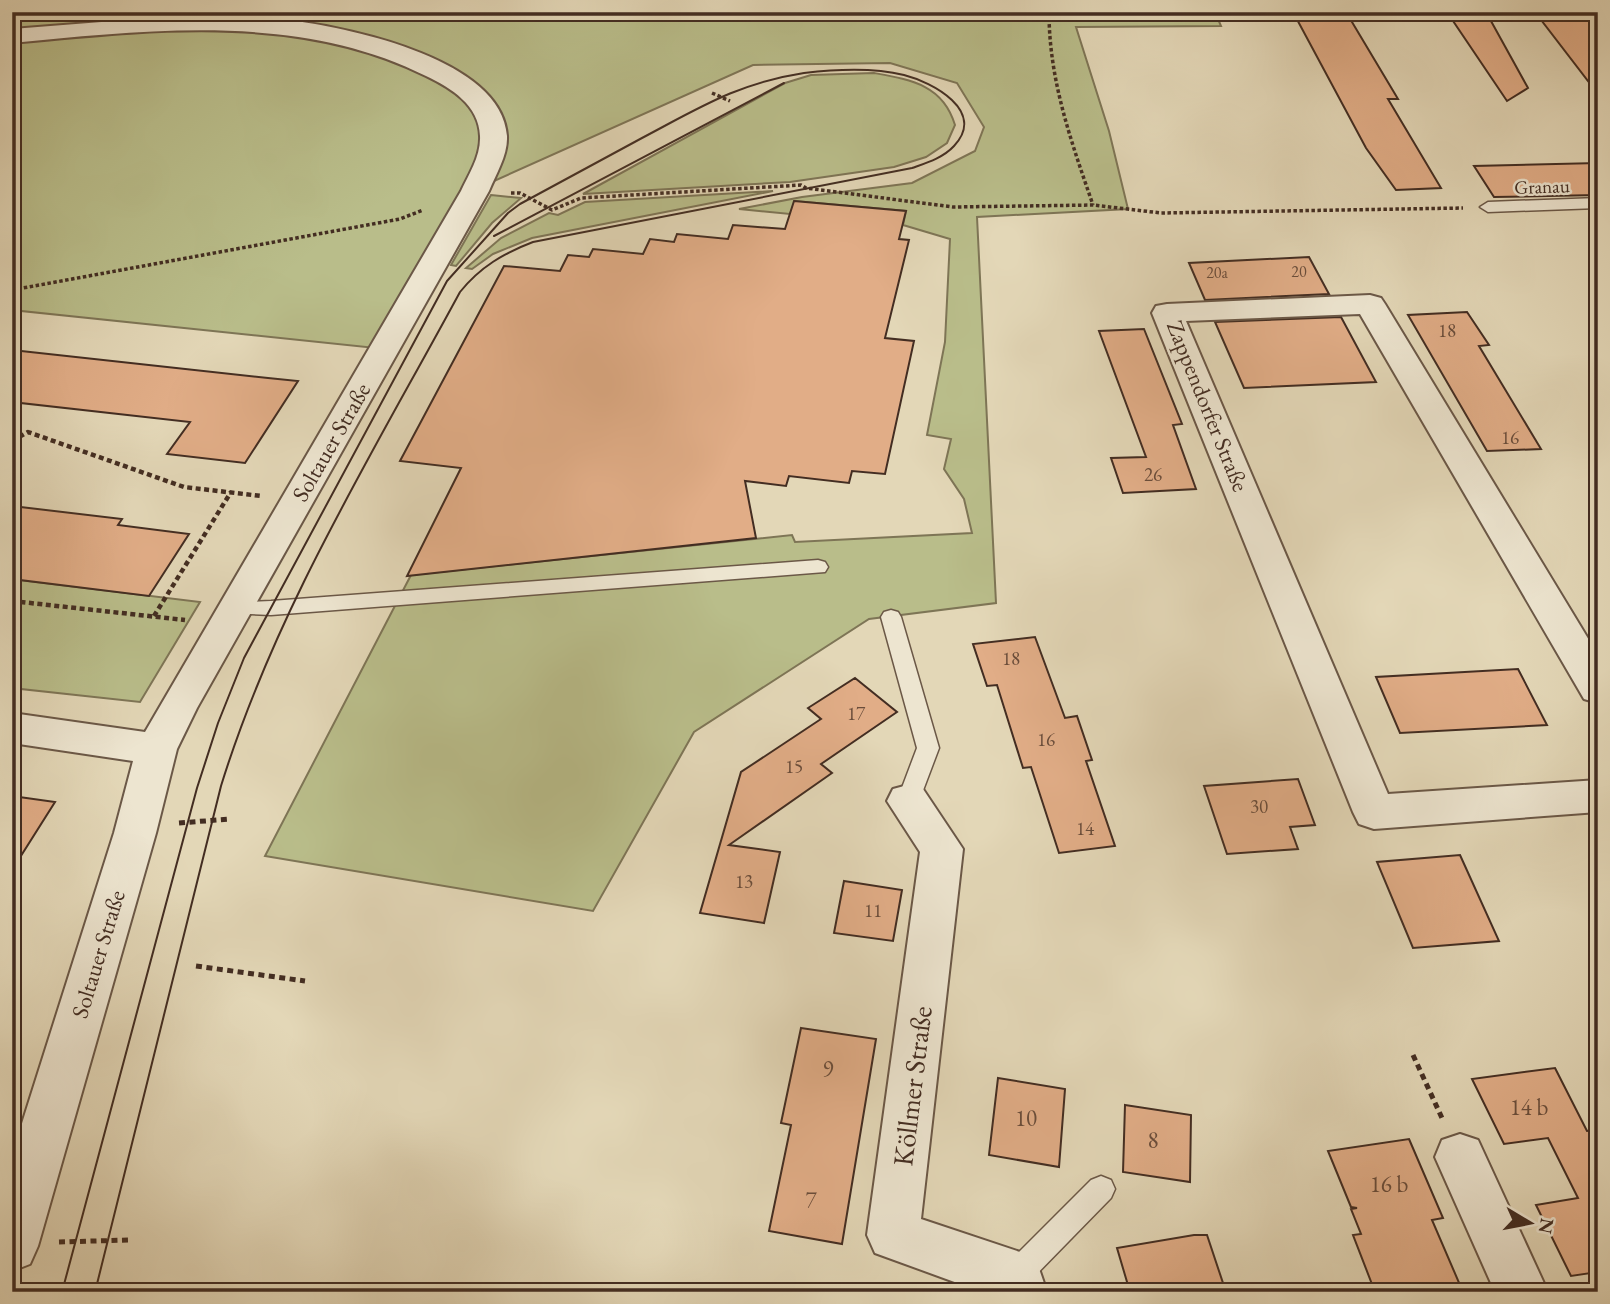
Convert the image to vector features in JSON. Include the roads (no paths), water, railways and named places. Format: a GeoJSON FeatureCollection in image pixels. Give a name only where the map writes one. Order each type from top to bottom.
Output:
{"type":"FeatureCollection","features":[{"type":"Feature","properties":{"kind":"street","name":"Soltauer Straße"},"geometry":{"type":"LineString","coordinates":[[12,36],[114,26],[258,25],[352,40],[409,56],[470,90],[484,106],[493,146],[475,191],[178,707],[157,749],[135,833],[25,1168],[13,1244]]}},
{"type":"Feature","properties":{"kind":"street","name":"Zappendorfer Straße"},"geometry":{"type":"LineString","coordinates":[[1598,689],[1370,304],[1167,313],[1374,812],[1598,796]]}},
{"type":"Feature","properties":{"kind":"street"},"geometry":{"type":"LineString","coordinates":[[12,728],[157,749]]}},
{"type":"Feature","properties":{"kind":"street","name":"Köllmer Straße"},"geometry":{"type":"LineString","coordinates":[[908,802],[942,849],[893,1235],[1012,1276],[1018,1283]]}},
{"type":"Feature","properties":{"kind":"street"},"geometry":{"type":"LineString","coordinates":[[1460,1157],[1522,1292]]}},
{"type":"Feature","properties":{"kind":"lane","name":"Granau"},"geometry":{"type":"LineString","coordinates":[[1488,207],[1598,203]]}},
{"type":"Feature","properties":{"kind":"lane"},"geometry":{"type":"LineString","coordinates":[[236,608],[271,608],[818,567]]}},
{"type":"Feature","properties":{"kind":"lane"},"geometry":{"type":"LineString","coordinates":[[891,617],[928,748],[908,802]]}},
{"type":"Feature","properties":{"kind":"lane"},"geometry":{"type":"LineString","coordinates":[[1018,1283],[1101,1189]]}},
{"type":"Feature","properties":{"kind":"tram line"},"geometry":{"type":"LineString","coordinates":[[62,1292],[197,788],[218,723],[244,658],[447,281],[508,213],[520,204],[682,117],[739,90],[780,77],[829,70],[854,70],[904,75],[941,91],[960,110],[964,121],[962,133],[950,150],[929,162],[912,168],[533,242],[493,262],[460,292],[360,473],[297,595],[243,721],[221,786],[95,1292]]}},
{"type":"Feature","properties":{"kind":"tram line"},"geometry":{"type":"LineString","coordinates":[[494,236],[784,83]]}}]}
